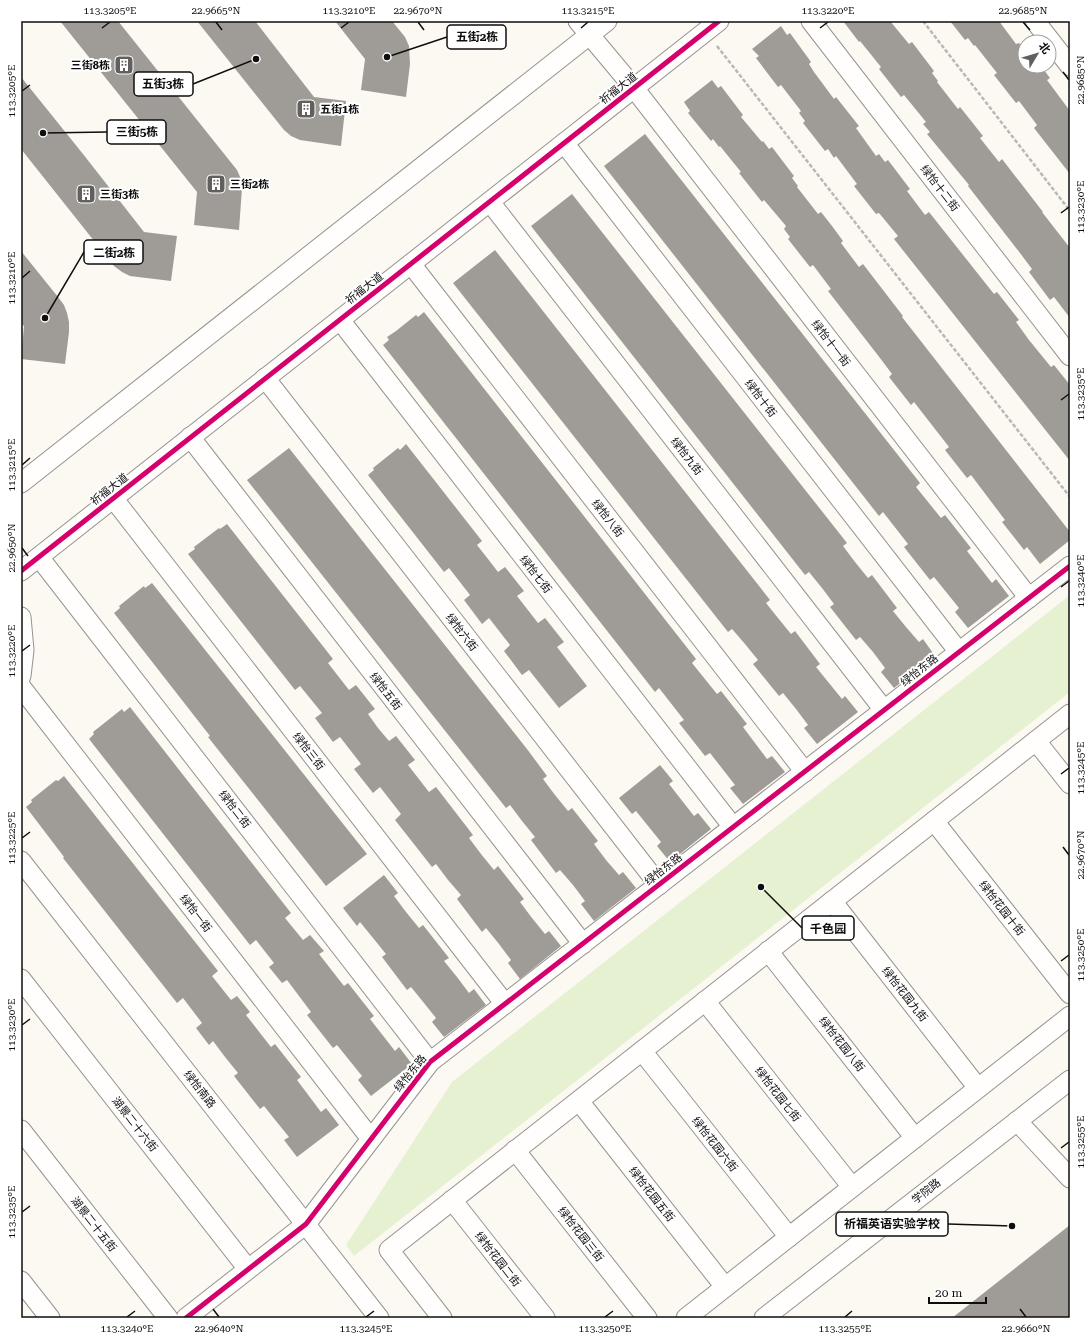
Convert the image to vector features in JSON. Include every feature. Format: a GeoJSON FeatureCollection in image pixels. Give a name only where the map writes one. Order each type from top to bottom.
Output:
{"type":"FeatureCollection","features":[{"type":"Feature","properties":{"kind":"street"},"geometry":{"type":"LineString","coordinates":[[21,482],[583,28],[607,21]]}},
{"type":"Feature","properties":{"kind":"street","name":"绿怡十二街"},"geometry":{"type":"LineString","coordinates":[[810,21],[1070,356]]}},
{"type":"Feature","properties":{"kind":"street"},"geometry":{"type":"LineString","coordinates":[[1035,21],[1070,66]]}},
{"type":"Feature","properties":{"kind":"street","name":"祈福大道"},"geometry":{"type":"LineString","coordinates":[[21,571],[712,26]]}},
{"type":"Feature","properties":{"kind":"street","name":"绿怡十一街"},"geometry":{"type":"LineString","coordinates":[[583,28],[634,88],[1029,598]]}},
{"type":"Feature","properties":{"kind":"street","name":"绿怡十街"},"geometry":{"type":"LineString","coordinates":[[564,143],[958,652]]}},
{"type":"Feature","properties":{"kind":"street","name":"绿怡九街"},"geometry":{"type":"LineString","coordinates":[[490,202],[884,710]]}},
{"type":"Feature","properties":{"kind":"street","name":"绿怡八街"},"geometry":{"type":"LineString","coordinates":[[411,264],[805,772]]}},
{"type":"Feature","properties":{"kind":"street","name":"绿怡七街"},"geometry":{"type":"LineString","coordinates":[[340,320],[733,827]]}},
{"type":"Feature","properties":{"kind":"street","name":"绿怡六街"},"geometry":{"type":"LineString","coordinates":[[265,378],[658,885]]}},
{"type":"Feature","properties":{"kind":"street","name":"绿怡五街"},"geometry":{"type":"LineString","coordinates":[[190,438],[583,944]]}},
{"type":"Feature","properties":{"kind":"street","name":"绿怡三街"},"geometry":{"type":"LineString","coordinates":[[113,498],[505,1004]]}},
{"type":"Feature","properties":{"kind":"street","name":"绿怡二街"},"geometry":{"type":"LineString","coordinates":[[39,557],[430,1062]]}},
{"type":"Feature","properties":{"kind":"street","name":"绿怡东路"},"geometry":{"type":"LineString","coordinates":[[186,1318],[306,1224],[430,1062],[1070,566]]}},
{"type":"Feature","properties":{"kind":"street"},"geometry":{"type":"LineString","coordinates":[[21,617],[24,650],[21,676]]}},
{"type":"Feature","properties":{"kind":"street","name":"绿怡一街"},"geometry":{"type":"LineString","coordinates":[[21,687],[371,1139]]}},
{"type":"Feature","properties":{"kind":"street"},"geometry":{"type":"LineString","coordinates":[[442,1318],[389,1250],[1070,714]]}},
{"type":"Feature","properties":{"kind":"street"},"geometry":{"type":"LineString","coordinates":[[1036,741],[1070,784]]}},
{"type":"Feature","properties":{"kind":"street","name":"绿怡花园十街"},"geometry":{"type":"LineString","coordinates":[[934,821],[1070,994]]}},
{"type":"Feature","properties":{"kind":"street","name":"绿怡南路"},"geometry":{"type":"LineString","coordinates":[[21,861],[379,1318]]}},
{"type":"Feature","properties":{"kind":"street","name":"绿怡花园九街"},"geometry":{"type":"LineString","coordinates":[[832,901],[978,1088]]}},
{"type":"Feature","properties":{"kind":"street","name":"绿怡花园八街"},"geometry":{"type":"LineString","coordinates":[[768,951],[915,1138]]}},
{"type":"Feature","properties":{"kind":"street","name":"湖景二十六街"},"geometry":{"type":"LineString","coordinates":[[21,980],[248,1269]]}},
{"type":"Feature","properties":{"kind":"street","name":"绿怡花园七街"},"geometry":{"type":"LineString","coordinates":[[705,1001],[852,1187]]}},
{"type":"Feature","properties":{"kind":"street"},"geometry":{"type":"LineString","coordinates":[[686,1318],[1070,1016]]}},
{"type":"Feature","properties":{"kind":"street","name":"绿怡花园六街"},"geometry":{"type":"LineString","coordinates":[[642,1051],[789,1237]]}},
{"type":"Feature","properties":{"kind":"street","name":"学院路"},"geometry":{"type":"LineString","coordinates":[[764,1318],[1070,1080]]}},
{"type":"Feature","properties":{"kind":"street","name":"绿怡花园五街"},"geometry":{"type":"LineString","coordinates":[[578,1101],[725,1287]]}},
{"type":"Feature","properties":{"kind":"street"},"geometry":{"type":"LineString","coordinates":[[1017,1121],[1070,1178]]}},
{"type":"Feature","properties":{"kind":"street","name":"湖景二十五街"},"geometry":{"type":"LineString","coordinates":[[21,1130],[168,1318]]}},
{"type":"Feature","properties":{"kind":"street","name":"绿怡花园三街"},"geometry":{"type":"LineString","coordinates":[[515,1150],[647,1318]]}},
{"type":"Feature","properties":{"kind":"street","name":"绿怡花园二街"},"geometry":{"type":"LineString","coordinates":[[452,1200],[545,1318]]}},
{"type":"Feature","properties":{"kind":"street"},"geometry":{"type":"LineString","coordinates":[[21,1281],[50,1318]]}},
{"type":"Feature","properties":{"kind":"path"},"geometry":{"type":"LineString","coordinates":[[923,21],[1070,211]]}},
{"type":"Feature","properties":{"kind":"path"},"geometry":{"type":"LineString","coordinates":[[712,26],[1070,497]]}},
{"type":"Feature","properties":{"kind":"green space"},"geometry":{"type":"Polygon","coordinates":[[[1070,595],[1070,692],[354,1256],[346,1245],[452,1082],[1070,595]]]}},
{"type":"Feature","properties":{"kind":"building"},"geometry":{"type":"Polygon","coordinates":[[[60,21],[118,21],[237,170],[241,179],[242,188],[239,230],[194,225],[197,192],[60,21]]]}},
{"type":"Feature","properties":{"kind":"building"},"geometry":{"type":"Polygon","coordinates":[[[197,21],[255,21],[314,97],[346,101],[341,146],[300,140],[291,136],[284,130],[197,21]]]}},
{"type":"Feature","properties":{"kind":"building"},"geometry":{"type":"Polygon","coordinates":[[[335,21],[392,21],[405,37],[409,46],[410,64],[406,97],[361,90],[365,59],[335,21]]]}},
{"type":"Feature","properties":{"kind":"building"},"geometry":{"type":"Polygon","coordinates":[[[843,21],[890,21],[909,44],[912,42],[934,71],[932,73],[938,81],[937,82],[958,109],[960,107],[983,136],[980,138],[999,162],[1002,159],[1043,212],[1070,248],[1070,318],[1054,297],[1050,300],[1029,272],[1032,269],[968,186],[969,185],[927,134],[930,132],[923,124],[926,122],[904,95],[901,97],[879,69],[881,67],[843,21]]]}},
{"type":"Feature","properties":{"kind":"building"},"geometry":{"type":"Polygon","coordinates":[[[950,21],[999,21],[1017,44],[1017,74],[1047,74],[1050,78],[1047,80],[1070,111],[1070,174],[1034,128],[1037,125],[1019,101],[1016,103],[994,75],[997,73],[975,45],[974,46],[968,38],[965,40],[950,21]]]}},
{"type":"Feature","properties":{"kind":"building"},"geometry":{"type":"Polygon","coordinates":[[[781,26],[787,35],[790,33],[811,62],[809,64],[814,72],[834,99],[836,97],[859,126],[856,128],[876,156],[879,154],[885,162],[888,160],[910,189],[907,191],[925,215],[929,212],[994,294],[997,292],[1019,320],[1016,322],[1051,367],[1054,365],[1070,385],[1070,461],[894,239],[898,236],[879,213],[876,214],[854,186],[857,184],[836,156],[834,158],[828,149],[825,151],[803,123],[805,121],[799,113],[801,111],[781,85],[778,87],[756,58],[759,56],[752,49],[781,26]]]}},
{"type":"Feature","properties":{"kind":"building"},"geometry":{"type":"Polygon","coordinates":[[[21,77],[144,232],[177,236],[171,281],[130,276],[114,266],[21,149],[21,77]]]}},
{"type":"Feature","properties":{"kind":"building"},"geometry":{"type":"Polygon","coordinates":[[[712,80],[718,88],[721,86],[743,115],[741,117],[762,142],[763,141],[769,149],[772,147],[794,176],[792,178],[798,186],[797,187],[818,214],[821,212],[832,226],[843,241],[841,243],[859,267],[863,264],[903,316],[902,317],[1070,532],[1070,540],[1040,564],[1027,547],[1024,550],[1002,522],[1005,520],[971,475],[967,478],[945,450],[949,447],[914,402],[911,405],[889,377],[892,374],[828,291],[831,289],[813,265],[810,267],[788,239],[790,237],[784,229],[786,226],[764,200],[762,202],[720,146],[719,147],[713,139],[711,141],[688,113],[690,111],[684,102],[712,80]]]}},
{"type":"Feature","properties":{"kind":"building"},"geometry":{"type":"Polygon","coordinates":[[[645,134],[920,483],[916,487],[941,518],[945,515],[971,548],[967,551],[992,583],[996,579],[1009,596],[968,628],[955,612],[959,608],[934,577],[930,580],[904,547],[908,544],[883,512],[879,516],[604,166],[645,134]]]}},
{"type":"Feature","properties":{"kind":"building"},"geometry":{"type":"Polygon","coordinates":[[[572,194],[847,543],[843,546],[855,562],[868,578],[872,575],[897,608],[893,611],[919,642],[923,639],[935,656],[894,688],[881,672],[885,668],[873,652],[860,637],[856,640],[830,607],[834,604],[822,588],[809,572],[805,575],[531,226],[572,194]]]}},
{"type":"Feature","properties":{"kind":"building"},"geometry":{"type":"Polygon","coordinates":[[[495,250],[770,600],[766,603],[791,634],[795,631],[820,664],[816,667],[842,699],[845,696],[858,712],[817,744],[804,728],[808,725],[796,709],[783,693],[779,696],[753,664],[758,660],[732,629],[728,632],[453,283],[495,250]]]}},
{"type":"Feature","properties":{"kind":"building"},"geometry":{"type":"Polygon","coordinates":[[[21,251],[64,305],[69,322],[65,364],[21,359],[24,326],[21,323],[21,251]]]}},
{"type":"Feature","properties":{"kind":"building"},"geometry":{"type":"Polygon","coordinates":[[[424,312],[696,659],[692,663],[717,694],[721,691],[747,724],[743,727],[767,759],[772,756],[785,772],[743,804],[730,788],[735,785],[710,753],[705,756],[679,723],[684,720],[659,688],[655,692],[383,345],[389,340],[387,337],[416,315],[418,317],[424,312]]]}},
{"type":"Feature","properties":{"kind":"building"},"geometry":{"type":"Polygon","coordinates":[[[406,444],[482,541],[477,545],[498,572],[505,567],[524,591],[517,596],[538,623],[545,618],[564,642],[557,647],[587,686],[559,708],[529,670],[522,675],[504,651],[510,645],[489,618],[482,624],[464,600],[470,595],[449,568],[444,572],[368,475],[374,470],[373,468],[398,448],[400,450],[406,444]]]}},
{"type":"Feature","properties":{"kind":"building"},"geometry":{"type":"Polygon","coordinates":[[[289,448],[527,749],[547,776],[543,779],[555,795],[568,811],[572,808],[598,841],[594,844],[606,860],[619,875],[623,872],[636,888],[594,921],[581,904],[585,901],[573,885],[560,870],[556,873],[531,840],[535,837],[510,805],[506,808],[247,480],[289,448]]]}},
{"type":"Feature","properties":{"kind":"building"},"geometry":{"type":"Polygon","coordinates":[[[227,524],[333,659],[328,663],[349,690],[356,685],[375,709],[368,714],[378,728],[389,741],[396,736],[415,760],[408,765],[429,792],[436,787],[473,835],[469,838],[481,854],[494,870],[498,866],[524,899],[520,902],[532,918],[545,934],[549,931],[561,946],[520,979],[508,963],[511,960],[499,944],[486,928],[482,932],[457,899],[461,895],[436,864],[432,867],[395,820],[401,814],[380,787],[373,793],[354,769],[361,764],[340,737],[333,742],[315,718],[322,713],[300,686],[295,690],[188,554],[195,549],[194,547],[219,528],[220,529],[227,524]]]}},
{"type":"Feature","properties":{"kind":"building"},"geometry":{"type":"Polygon","coordinates":[[[152,583],[367,854],[326,886],[208,737],[210,736],[114,613],[120,608],[119,606],[144,586],[145,588],[152,583]]]}},
{"type":"Feature","properties":{"kind":"building"},"geometry":{"type":"Polygon","coordinates":[[[130,707],[291,913],[285,918],[303,940],[310,935],[324,951],[319,954],[344,986],[348,983],[374,1016],[370,1019],[395,1051],[399,1047],[412,1064],[371,1096],[358,1080],[362,1076],[337,1045],[333,1048],[307,1015],[311,1012],[287,980],[282,983],[269,967],[274,963],[256,940],[250,945],[89,739],[94,734],[93,732],[122,709],[124,712],[130,707]]]}},
{"type":"Feature","properties":{"kind":"building"},"geometry":{"type":"Polygon","coordinates":[[[660,765],[673,781],[669,784],[694,816],[698,813],[711,829],[670,862],[657,846],[661,842],[636,811],[632,814],[619,798],[660,765]]]}},
{"type":"Feature","properties":{"kind":"building"},"geometry":{"type":"Polygon","coordinates":[[[64,776],[218,971],[212,976],[231,1000],[237,996],[250,1012],[246,1015],[271,1047],[275,1044],[301,1077],[297,1080],[321,1112],[326,1108],[339,1125],[297,1157],[284,1140],[289,1137],[264,1106],[260,1109],[234,1076],[238,1073],[213,1041],[209,1045],[196,1028],[202,1023],[183,998],[177,1003],[63,858],[64,857],[26,807],[32,802],[31,800],[56,780],[58,781],[64,776]]]}},
{"type":"Feature","properties":{"kind":"building"},"geometry":{"type":"Polygon","coordinates":[[[384,875],[398,893],[394,896],[406,912],[419,928],[423,925],[449,958],[444,961],[469,993],[474,989],[486,1005],[444,1037],[432,1022],[436,1018],[411,987],[407,990],[382,957],[386,954],[360,922],[357,926],[343,908],[384,875]]]}},
{"type":"Feature","properties":{"kind":"building"},"geometry":{"type":"Polygon","coordinates":[[[1070,1225],[1070,1318],[952,1318],[1070,1225]]]}},
{"type":"Feature","properties":{"kind":"cycle path"},"geometry":{"type":"LineString","coordinates":[[21,571],[719,21]]}},
{"type":"Feature","properties":{"kind":"cycle path"},"geometry":{"type":"LineString","coordinates":[[186,1318],[306,1224],[430,1062],[1070,566]]}},
{"type":"Feature","properties":{"kind":"place","name":"五街2栋"},"geometry":{"type":"Point","coordinates":[387,57]}},
{"type":"Feature","properties":{"kind":"place","name":"五街3栋"},"geometry":{"type":"Point","coordinates":[256,59]}},
{"type":"Feature","properties":{"kind":"place","name":"三街8栋"},"geometry":{"type":"Point","coordinates":[124,65]}},
{"type":"Feature","properties":{"kind":"place","name":"五街1栋"},"geometry":{"type":"Point","coordinates":[306,109]}},
{"type":"Feature","properties":{"kind":"place","name":"三街5栋"},"geometry":{"type":"Point","coordinates":[43,133]}},
{"type":"Feature","properties":{"kind":"place","name":"三街2栋"},"geometry":{"type":"Point","coordinates":[216,184]}},
{"type":"Feature","properties":{"kind":"place","name":"三街3栋"},"geometry":{"type":"Point","coordinates":[86,194]}},
{"type":"Feature","properties":{"kind":"place","name":"二街2栋"},"geometry":{"type":"Point","coordinates":[45,318]}},
{"type":"Feature","properties":{"kind":"place","name":"千色园"},"geometry":{"type":"Point","coordinates":[761,887]}},
{"type":"Feature","properties":{"kind":"place","name":"祈福英语实验学校"},"geometry":{"type":"Point","coordinates":[1012,1226]}}]}
